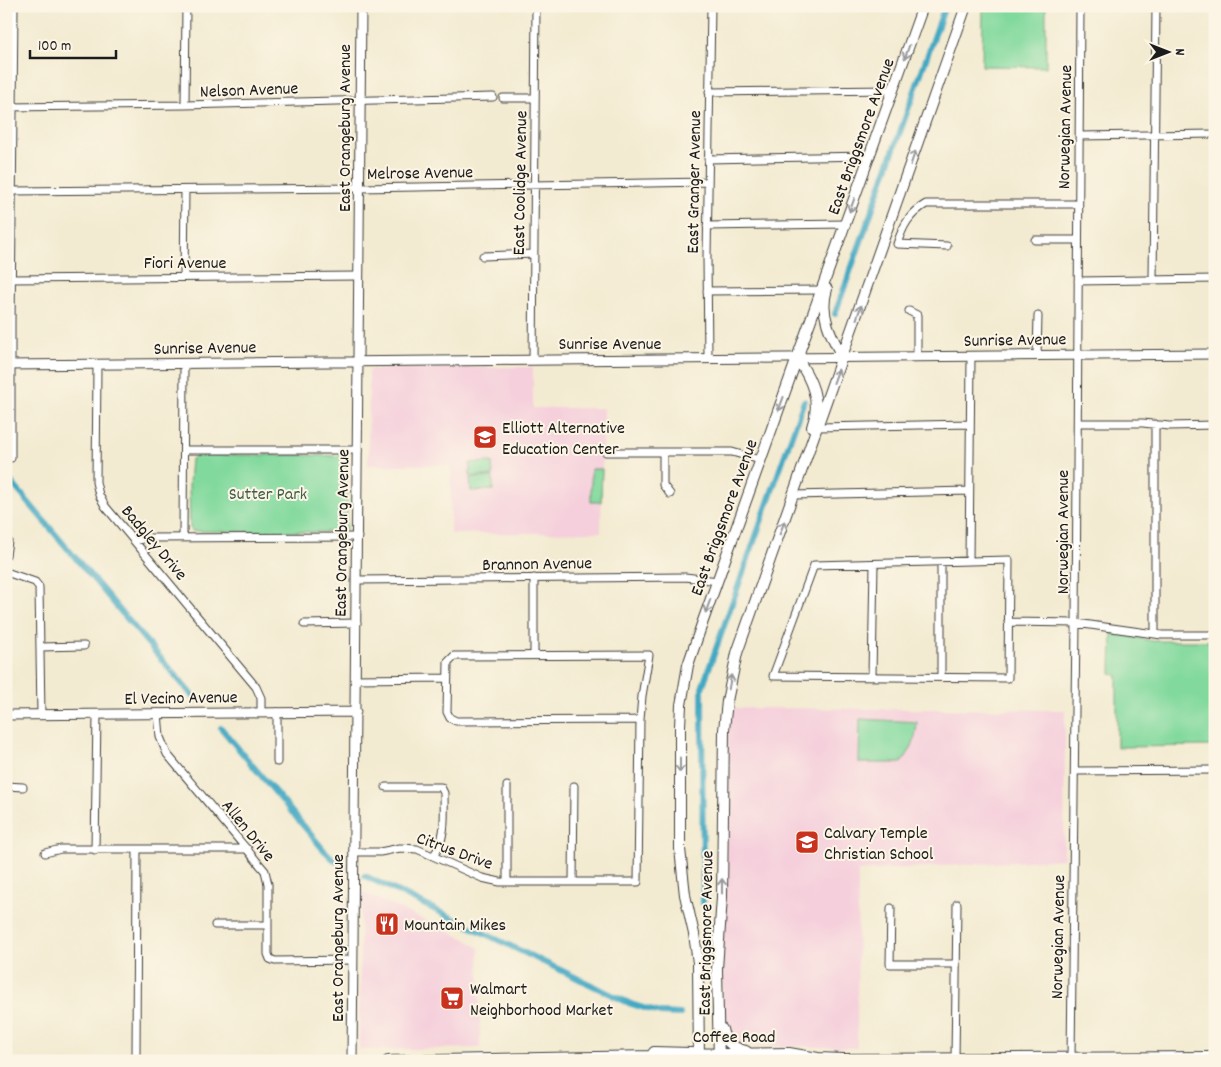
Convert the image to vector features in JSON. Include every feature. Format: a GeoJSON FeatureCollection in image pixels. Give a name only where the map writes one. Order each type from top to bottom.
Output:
{"type":"FeatureCollection","features":[{"type":"Feature","properties":{"kind":"main road","name":"East Briggsmore Avenue"},"geometry":{"type":"LineString","coordinates":[[699,1057],[698,963],[694,934],[685,895],[680,849],[680,726],[682,699],[688,665],[923,6]]}},
{"type":"Feature","properties":{"kind":"main road","name":"East Briggsmore Avenue"},"geometry":{"type":"LineString","coordinates":[[719,1057],[717,969],[722,897],[724,730],[727,700],[736,653],[843,358],[966,6]]}},
{"type":"Feature","properties":{"kind":"main road"},"geometry":{"type":"LineString","coordinates":[[833,259],[832,272],[825,293],[826,324],[843,358]]}},
{"type":"Feature","properties":{"kind":"main road"},"geometry":{"type":"LineString","coordinates":[[798,358],[811,381],[816,407],[814,423],[804,447],[805,464]]}},
{"type":"Feature","properties":{"kind":"main road"},"geometry":{"type":"LineString","coordinates":[[719,1018],[723,1034],[730,1045],[754,1053]]}},
{"type":"Feature","properties":{"kind":"main road","name":"Coffee Road"},"geometry":{"type":"LineString","coordinates":[[388,1061],[652,1059],[654,1052],[699,1057],[719,1057],[789,1052],[814,1060],[1152,1059],[1215,1057]]}},
{"type":"Feature","properties":{"kind":"street"},"geometry":{"type":"LineString","coordinates":[[11,458],[9,365],[12,191],[10,107],[14,6]]}},
{"type":"Feature","properties":{"kind":"street"},"geometry":{"type":"LineString","coordinates":[[185,105],[186,6]]}},
{"type":"Feature","properties":{"kind":"street","name":"East Orangeburg Avenue"},"geometry":{"type":"LineString","coordinates":[[352,1061],[358,537],[361,6]]}},
{"type":"Feature","properties":{"kind":"street","name":"East Coolidge Avenue"},"geometry":{"type":"LineString","coordinates":[[533,360],[536,6]]}},
{"type":"Feature","properties":{"kind":"street","name":"East Granger Avenue"},"geometry":{"type":"LineString","coordinates":[[708,359],[707,226],[711,6]]}},
{"type":"Feature","properties":{"kind":"street","name":"Norwegian Avenue"},"geometry":{"type":"LineString","coordinates":[[1071,1058],[1078,423],[1080,6]]}},
{"type":"Feature","properties":{"kind":"street"},"geometry":{"type":"LineString","coordinates":[[1153,280],[1156,6]]}},
{"type":"Feature","properties":{"kind":"street"},"geometry":{"type":"LineString","coordinates":[[709,92],[894,90]]}},
{"type":"Feature","properties":{"kind":"street","name":"Nelson Avenue"},"geometry":{"type":"LineString","coordinates":[[10,107],[361,101],[486,98],[493,96]]}},
{"type":"Feature","properties":{"kind":"street"},"geometry":{"type":"LineString","coordinates":[[503,98],[535,98]]}},
{"type":"Feature","properties":{"kind":"street"},"geometry":{"type":"LineString","coordinates":[[1079,136],[1215,134]]}},
{"type":"Feature","properties":{"kind":"street"},"geometry":{"type":"LineString","coordinates":[[708,159],[870,156]]}},
{"type":"Feature","properties":{"kind":"street","name":"Melrose Avenue"},"geometry":{"type":"LineString","coordinates":[[12,191],[708,182]]}},
{"type":"Feature","properties":{"kind":"street"},"geometry":{"type":"LineString","coordinates":[[184,278],[185,190]]}},
{"type":"Feature","properties":{"kind":"street"},"geometry":{"type":"LineString","coordinates":[[947,246],[897,244],[905,223],[910,216],[926,204],[1078,204]]}},
{"type":"Feature","properties":{"kind":"street"},"geometry":{"type":"LineString","coordinates":[[707,226],[846,224]]}},
{"type":"Feature","properties":{"kind":"street"},"geometry":{"type":"LineString","coordinates":[[1035,240],[1078,240]]}},
{"type":"Feature","properties":{"kind":"street"},"geometry":{"type":"LineString","coordinates":[[484,256],[534,254]]}},
{"type":"Feature","properties":{"kind":"street","name":"Fiori Avenue"},"geometry":{"type":"LineString","coordinates":[[11,279],[360,276]]}},
{"type":"Feature","properties":{"kind":"street"},"geometry":{"type":"LineString","coordinates":[[1078,281],[1215,279]]}},
{"type":"Feature","properties":{"kind":"street"},"geometry":{"type":"LineString","coordinates":[[707,291],[822,290]]}},
{"type":"Feature","properties":{"kind":"street"},"geometry":{"type":"LineString","coordinates":[[910,311],[918,314],[918,357]]}},
{"type":"Feature","properties":{"kind":"street"},"geometry":{"type":"LineString","coordinates":[[1037,355],[1038,316]]}},
{"type":"Feature","properties":{"kind":"street","name":"Sunrise Avenue"},"geometry":{"type":"LineString","coordinates":[[9,365],[1215,354]]}},
{"type":"Feature","properties":{"kind":"street"},"geometry":{"type":"LineString","coordinates":[[970,356],[970,561]]}},
{"type":"Feature","properties":{"kind":"street"},"geometry":{"type":"LineString","coordinates":[[183,538],[184,364]]}},
{"type":"Feature","properties":{"kind":"street","name":"Badgley Drive"},"geometry":{"type":"LineString","coordinates":[[97,365],[97,489],[102,502],[256,687],[261,698],[261,712]]}},
{"type":"Feature","properties":{"kind":"street"},"geometry":{"type":"LineString","coordinates":[[1078,423],[1143,422],[1168,426],[1215,425]]}},
{"type":"Feature","properties":{"kind":"street"},"geometry":{"type":"LineString","coordinates":[[818,427],[970,424]]}},
{"type":"Feature","properties":{"kind":"street"},"geometry":{"type":"LineString","coordinates":[[1155,424],[1155,634]]}},
{"type":"Feature","properties":{"kind":"street"},"geometry":{"type":"LineString","coordinates":[[184,450],[358,450]]}},
{"type":"Feature","properties":{"kind":"street"},"geometry":{"type":"LineString","coordinates":[[606,452],[732,452],[760,460]]}},
{"type":"Feature","properties":{"kind":"street"},"geometry":{"type":"LineString","coordinates":[[663,453],[662,485],[670,494]]}},
{"type":"Feature","properties":{"kind":"street"},"geometry":{"type":"LineString","coordinates":[[793,495],[970,491]]}},
{"type":"Feature","properties":{"kind":"street"},"geometry":{"type":"LineString","coordinates":[[136,541],[146,538],[358,537]]}},
{"type":"Feature","properties":{"kind":"street"},"geometry":{"type":"LineString","coordinates":[[6,555],[8,541]]}},
{"type":"Feature","properties":{"kind":"street"},"geometry":{"type":"LineString","coordinates":[[1009,560],[1008,678],[773,676],[814,565],[970,561],[1009,560]]}},
{"type":"Feature","properties":{"kind":"street"},"geometry":{"type":"LineString","coordinates":[[941,562],[941,677]]}},
{"type":"Feature","properties":{"kind":"street"},"geometry":{"type":"LineString","coordinates":[[872,676],[874,564]]}},
{"type":"Feature","properties":{"kind":"street"},"geometry":{"type":"LineString","coordinates":[[6,572],[38,584],[41,715]]}},
{"type":"Feature","properties":{"kind":"street","name":"Brannon Avenue"},"geometry":{"type":"LineString","coordinates":[[357,580],[685,577],[718,581]]}},
{"type":"Feature","properties":{"kind":"street"},"geometry":{"type":"LineString","coordinates":[[534,578],[534,655]]}},
{"type":"Feature","properties":{"kind":"street"},"geometry":{"type":"LineString","coordinates":[[1008,622],[1076,623],[1155,634],[1215,635]]}},
{"type":"Feature","properties":{"kind":"street"},"geometry":{"type":"LineString","coordinates":[[304,624],[357,623]]}},
{"type":"Feature","properties":{"kind":"street"},"geometry":{"type":"LineString","coordinates":[[40,647],[84,646]]}},
{"type":"Feature","properties":{"kind":"street"},"geometry":{"type":"LineString","coordinates":[[534,655],[649,655],[640,720],[456,721],[450,718],[447,712],[447,665],[450,659],[458,656],[534,655]]}},
{"type":"Feature","properties":{"kind":"street"},"geometry":{"type":"LineString","coordinates":[[356,679],[447,678]]}},
{"type":"Feature","properties":{"kind":"street"},"geometry":{"type":"LineString","coordinates":[[277,712],[277,762]]}},
{"type":"Feature","properties":{"kind":"street","name":"El Vecino Avenue"},"geometry":{"type":"LineString","coordinates":[[6,715],[356,712]]}},
{"type":"Feature","properties":{"kind":"street","name":"Allen Drive"},"geometry":{"type":"LineString","coordinates":[[158,713],[160,737],[166,754],[262,866],[267,878],[268,954],[270,959],[275,961],[353,960]]}},
{"type":"Feature","properties":{"kind":"street"},"geometry":{"type":"LineString","coordinates":[[95,850],[97,714]]}},
{"type":"Feature","properties":{"kind":"street","name":"Citrus Drive"},"geometry":{"type":"LineString","coordinates":[[353,852],[380,852],[408,848],[422,851],[482,878],[507,882],[638,882],[640,720]]}},
{"type":"Feature","properties":{"kind":"street"},"geometry":{"type":"LineString","coordinates":[[1075,771],[1215,770]]}},
{"type":"Feature","properties":{"kind":"street"},"geometry":{"type":"LineString","coordinates":[[6,786],[23,787]]}},
{"type":"Feature","properties":{"kind":"street"},"geometry":{"type":"LineString","coordinates":[[507,786],[507,882]]}},
{"type":"Feature","properties":{"kind":"street"},"geometry":{"type":"LineString","coordinates":[[573,882],[574,786]]}},
{"type":"Feature","properties":{"kind":"street"},"geometry":{"type":"LineString","coordinates":[[386,787],[441,787],[444,793],[442,841],[433,856]]}},
{"type":"Feature","properties":{"kind":"street"},"geometry":{"type":"LineString","coordinates":[[45,853],[61,849],[248,849]]}},
{"type":"Feature","properties":{"kind":"street"},"geometry":{"type":"LineString","coordinates":[[136,1061],[137,849]]}},
{"type":"Feature","properties":{"kind":"street"},"geometry":{"type":"LineString","coordinates":[[955,1060],[957,904]]}},
{"type":"Feature","properties":{"kind":"street"},"geometry":{"type":"LineString","coordinates":[[891,908],[890,964],[956,964]]}},
{"type":"Feature","properties":{"kind":"street"},"geometry":{"type":"LineString","coordinates":[[215,926],[267,925]]}},
{"type":"Feature","properties":{"kind":"shaded area","name":"Elliott Alternative Education Center"},"geometry":{"type":"Polygon","coordinates":[[[533,367],[533,408],[603,408],[601,532],[450,534],[451,465],[368,465],[369,372],[371,369],[533,367]]]}},
{"type":"Feature","properties":{"kind":"shaded area"},"geometry":{"type":"Polygon","coordinates":[[[731,708],[1065,710],[1064,859],[858,871],[857,1048],[735,1045],[723,1033],[722,932],[729,794],[728,738],[731,708]]]}},
{"type":"Feature","properties":{"kind":"shaded area"},"geometry":{"type":"Polygon","coordinates":[[[361,891],[465,939],[479,948],[480,1048],[359,1050],[361,891]]]}},
{"type":"Feature","properties":{"kind":"green space"},"geometry":{"type":"Polygon","coordinates":[[[983,6],[1046,6],[1046,67],[982,66],[983,6]]]}},
{"type":"Feature","properties":{"kind":"green space","name":"Sutter Park"},"geometry":{"type":"Polygon","coordinates":[[[220,455],[347,456],[347,529],[324,532],[192,531],[190,528],[189,484],[191,459],[194,457],[220,455]]]}},
{"type":"Feature","properties":{"kind":"green space"},"geometry":{"type":"Polygon","coordinates":[[[492,462],[493,476],[470,476],[470,463],[492,462]]]}},
{"type":"Feature","properties":{"kind":"green space"},"geometry":{"type":"Polygon","coordinates":[[[591,469],[602,469],[601,502],[591,502],[591,469]]]}},
{"type":"Feature","properties":{"kind":"green space"},"geometry":{"type":"Polygon","coordinates":[[[493,477],[493,490],[471,491],[470,478],[493,477]]]}},
{"type":"Feature","properties":{"kind":"green space"},"geometry":{"type":"Polygon","coordinates":[[[1112,633],[1153,641],[1215,641],[1215,746],[1117,747],[1117,675],[1111,674],[1112,633]]]}},
{"type":"Feature","properties":{"kind":"green space"},"geometry":{"type":"Polygon","coordinates":[[[860,719],[917,722],[913,744],[901,763],[859,763],[860,719]]]}},
{"type":"Feature","properties":{"kind":"waterway"},"geometry":{"type":"LineString","coordinates":[[835,314],[945,6]]}},
{"type":"Feature","properties":{"kind":"waterway"},"geometry":{"type":"LineString","coordinates":[[703,903],[702,688],[804,401]]}},
{"type":"Feature","properties":{"kind":"waterway"},"geometry":{"type":"LineString","coordinates":[[6,476],[196,700]]}},
{"type":"Feature","properties":{"kind":"waterway"},"geometry":{"type":"LineString","coordinates":[[221,728],[323,849],[335,861],[344,866]]}},
{"type":"Feature","properties":{"kind":"waterway"},"geometry":{"type":"LineString","coordinates":[[365,876],[631,1004],[660,1013],[680,1014]]}},
{"type":"Feature","properties":{"kind":"place","name":"Elliott Alternative Education Center"},"geometry":{"type":"Point","coordinates":[485,437]}},
{"type":"Feature","properties":{"kind":"place","name":"Calvary Temple Christian School"},"geometry":{"type":"Point","coordinates":[807,842]}},
{"type":"Feature","properties":{"kind":"place","name":"Mountain Mikes"},"geometry":{"type":"Point","coordinates":[387,924]}},
{"type":"Feature","properties":{"kind":"place","name":"Walmart Neighborhood Market"},"geometry":{"type":"Point","coordinates":[452,998]}}]}
